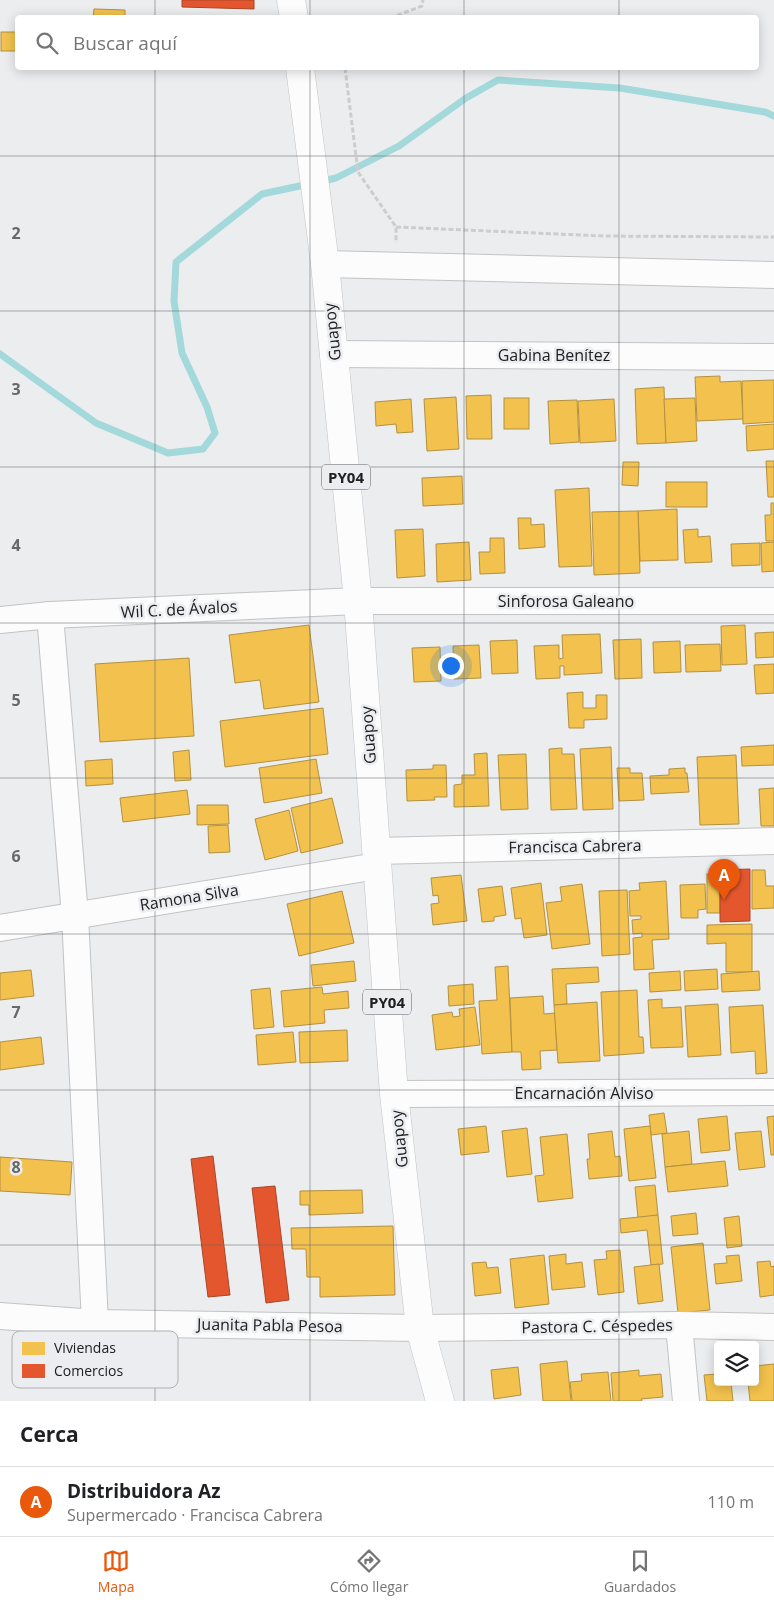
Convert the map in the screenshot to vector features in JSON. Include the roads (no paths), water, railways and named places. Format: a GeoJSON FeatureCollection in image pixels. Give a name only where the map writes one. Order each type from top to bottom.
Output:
{"type":"FeatureCollection","features":[{"type":"Feature","properties":{"kind":"main road"},"geometry":{"type":"LineString","coordinates":[[291,0],[294,15]]}},
{"type":"Feature","properties":{"kind":"main road","name":"Guapoy"},"geometry":{"type":"LineString","coordinates":[[300,70],[318,197],[358,600],[394,1094],[420,1328],[440,1401]]}},
{"type":"Feature","properties":{"kind":"street"},"geometry":{"type":"LineString","coordinates":[[325,264],[774,275]]}},
{"type":"Feature","properties":{"kind":"street","name":"Gabina Benítez"},"geometry":{"type":"LineString","coordinates":[[334,354],[774,356]]}},
{"type":"Feature","properties":{"kind":"street","name":"Sinforosa Galeano"},"geometry":{"type":"LineString","coordinates":[[358,600],[774,601]]}},
{"type":"Feature","properties":{"kind":"street","name":"Wil C. de Ávalos"},"geometry":{"type":"LineString","coordinates":[[0,620],[50,615],[358,600]]}},
{"type":"Feature","properties":{"kind":"street"},"geometry":{"type":"LineString","coordinates":[[50,615],[74,916],[95,1322]]}},
{"type":"Feature","properties":{"kind":"street","name":"Francisca Cabrera"},"geometry":{"type":"LineString","coordinates":[[377,858],[774,841]]}},
{"type":"Feature","properties":{"kind":"street","name":"Ramona Silva"},"geometry":{"type":"LineString","coordinates":[[0,928],[74,916],[377,858]]}},
{"type":"Feature","properties":{"kind":"street","name":"Encarnación Alviso"},"geometry":{"type":"LineString","coordinates":[[394,1094],[774,1092]]}},
{"type":"Feature","properties":{"kind":"street","name":"Juanita Pabla Pesoa"},"geometry":{"type":"LineString","coordinates":[[0,1316],[95,1322],[420,1328]]}},
{"type":"Feature","properties":{"kind":"street"},"geometry":{"type":"LineString","coordinates":[[679,1325],[686,1401]]}},
{"type":"Feature","properties":{"kind":"street","name":"Pastora C. Céspedes"},"geometry":{"type":"LineString","coordinates":[[420,1328],[679,1325],[774,1327]]}},
{"type":"Feature","properties":{"kind":"waterway"},"geometry":{"type":"LineString","coordinates":[[319,182],[336,178],[399,146],[466,98],[498,80],[620,88],[765,112],[774,116]]}},
{"type":"Feature","properties":{"kind":"waterway"},"geometry":{"type":"LineString","coordinates":[[0,354],[96,423],[168,453],[203,449],[215,433],[207,407],[182,353],[174,301],[176,262],[262,194],[309,184]]}},
{"type":"Feature","properties":{"kind":"place","name":"Distribuidora Az"},"geometry":{"type":"Point","coordinates":[724,900]}}]}
